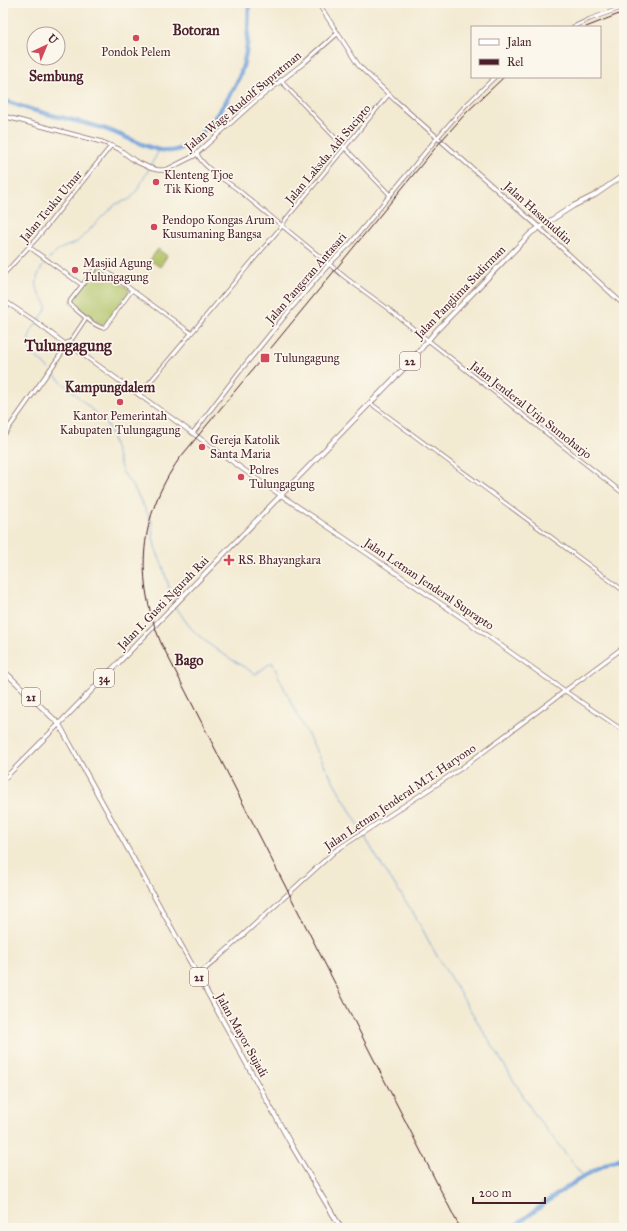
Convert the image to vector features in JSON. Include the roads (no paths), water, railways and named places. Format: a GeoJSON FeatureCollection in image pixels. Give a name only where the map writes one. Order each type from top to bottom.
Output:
{"type":"FeatureCollection","features":[{"type":"Feature","properties":{"kind":"highway","name":"22"},"geometry":{"type":"LineString","coordinates":[[540,228],[624,175]]}},
{"type":"Feature","properties":{"kind":"highway","name":"Jalan Panglima Sudirman"},"geometry":{"type":"LineString","coordinates":[[281,495],[411,361],[428,340],[516,248],[531,233],[540,228]]}},
{"type":"Feature","properties":{"kind":"highway","name":"Jalan I. Gusti Ngurah Rai"},"geometry":{"type":"LineString","coordinates":[[59,724],[281,495]]}},
{"type":"Feature","properties":{"kind":"highway","name":"21"},"geometry":{"type":"LineString","coordinates":[[3,670],[59,724]]}},
{"type":"Feature","properties":{"kind":"highway","name":"Jalan Mayor Sujadi"},"geometry":{"type":"LineString","coordinates":[[59,724],[292,1146],[341,1228]]}},
{"type":"Feature","properties":{"kind":"main road","name":"Jalan Hasanuddin"},"geometry":{"type":"LineString","coordinates":[[318,3],[359,66],[437,138],[540,228],[624,305]]}},
{"type":"Feature","properties":{"kind":"main road","name":"Jalan Wage Rudolf Supratman"},"geometry":{"type":"LineString","coordinates":[[3,116],[102,142],[119,149],[146,166],[158,170],[166,170],[192,158],[280,80],[300,66],[338,33]]}},
{"type":"Feature","properties":{"kind":"main road","name":"Jalan Pangeran Antasari"},"geometry":{"type":"LineString","coordinates":[[194,433],[236,376],[329,264],[350,244],[437,138]]}},
{"type":"Feature","properties":{"kind":"main road","name":"Jalan Letnan Jenderal Suprapto"},"geometry":{"type":"LineString","coordinates":[[3,300],[281,495],[465,620],[565,691]]}},
{"type":"Feature","properties":{"kind":"main road"},"geometry":{"type":"LineString","coordinates":[[3,436],[68,345]]}},
{"type":"Feature","properties":{"kind":"main road","name":"Jalan Letnan Jenderal M.T. Haryono"},"geometry":{"type":"LineString","coordinates":[[198,975],[335,851],[463,767],[624,648]]}},
{"type":"Feature","properties":{"kind":"main road"},"geometry":{"type":"LineString","coordinates":[[3,780],[59,724]]}},
{"type":"Feature","properties":{"kind":"street"},"geometry":{"type":"LineString","coordinates":[[575,26],[595,17],[624,7]]}},
{"type":"Feature","properties":{"kind":"street"},"geometry":{"type":"LineString","coordinates":[[437,138],[494,78]]}},
{"type":"Feature","properties":{"kind":"street"},"geometry":{"type":"LineString","coordinates":[[280,80],[390,195]]}},
{"type":"Feature","properties":{"kind":"street","name":"Jalan Laksda. Adi Sucipto"},"geometry":{"type":"LineString","coordinates":[[139,395],[224,296],[389,94]]}},
{"type":"Feature","properties":{"kind":"street","name":"Jalan Teuku Umar"},"geometry":{"type":"LineString","coordinates":[[3,274],[29,247],[111,146]]}},
{"type":"Feature","properties":{"kind":"street","name":"Jalan Jenderal Urip Sumoharjo"},"geometry":{"type":"LineString","coordinates":[[197,153],[201,161],[329,264],[624,494]]}},
{"type":"Feature","properties":{"kind":"street"},"geometry":{"type":"LineString","coordinates":[[29,247],[82,285]]}},
{"type":"Feature","properties":{"kind":"street"},"geometry":{"type":"LineString","coordinates":[[132,290],[105,328],[100,328],[70,304],[70,301],[98,265],[191,333]]}},
{"type":"Feature","properties":{"kind":"street"},"geometry":{"type":"LineString","coordinates":[[68,345],[86,318]]}},
{"type":"Feature","properties":{"kind":"street"},"geometry":{"type":"LineString","coordinates":[[370,403],[624,591]]}},
{"type":"Feature","properties":{"kind":"street"},"geometry":{"type":"LineString","coordinates":[[565,691],[624,732]]}},
{"type":"Feature","properties":{"kind":"waterway"},"geometry":{"type":"LineString","coordinates":[[3,100],[35,111],[105,129],[155,149],[171,151],[182,148],[192,141],[214,119],[238,80],[246,53],[249,3]]}},
{"type":"Feature","properties":{"kind":"waterway"},"geometry":{"type":"LineString","coordinates":[[151,165],[159,150]]}},
{"type":"Feature","properties":{"kind":"waterway"},"geometry":{"type":"LineString","coordinates":[[49,259],[60,249],[77,242],[116,204],[130,199],[136,192],[149,169]]}},
{"type":"Feature","properties":{"kind":"waterway"},"geometry":{"type":"LineString","coordinates":[[47,262],[41,269],[37,282],[38,291],[45,303],[46,309],[29,337],[29,342],[32,352],[49,369]]}},
{"type":"Feature","properties":{"kind":"waterway"},"geometry":{"type":"LineString","coordinates":[[51,372],[102,419],[109,428],[122,471],[134,488],[152,522],[156,550],[163,567],[174,604]]}},
{"type":"Feature","properties":{"kind":"waterway"},"geometry":{"type":"LineString","coordinates":[[176,607],[191,628],[204,640],[225,656],[256,674],[272,662],[303,726],[362,831]]}},
{"type":"Feature","properties":{"kind":"waterway"},"geometry":{"type":"LineString","coordinates":[[363,834],[414,914],[437,956],[535,1115],[583,1176]]}},
{"type":"Feature","properties":{"kind":"waterway"},"geometry":{"type":"LineString","coordinates":[[512,1228],[579,1179],[624,1157]]}},
{"type":"Feature","properties":{"kind":"railway"},"geometry":{"type":"LineString","coordinates":[[589,26],[624,12]]}},
{"type":"Feature","properties":{"kind":"railway"},"geometry":{"type":"LineString","coordinates":[[271,348],[441,141],[467,112],[503,78]]}},
{"type":"Feature","properties":{"kind":"railway"},"geometry":{"type":"LineString","coordinates":[[258,363],[179,459],[166,481],[156,503],[149,526],[145,548],[144,572],[152,619],[161,643],[460,1228]]}},
{"type":"Feature","properties":{"kind":"place","name":"Pondok Pelem"},"geometry":{"type":"Point","coordinates":[136,38]}},
{"type":"Feature","properties":{"kind":"place","name":"Klenteng Tjoe Tik Kiong"},"geometry":{"type":"Point","coordinates":[156,182]}},
{"type":"Feature","properties":{"kind":"place","name":"Pendopo Kongas Arum Kusumaning Bangsa"},"geometry":{"type":"Point","coordinates":[154,227]}},
{"type":"Feature","properties":{"kind":"place","name":"Masjid Agung Tulungagung"},"geometry":{"type":"Point","coordinates":[75,270]}},
{"type":"Feature","properties":{"kind":"place","name":"Tulungagung"},"geometry":{"type":"Point","coordinates":[265,358]}},
{"type":"Feature","properties":{"kind":"place","name":"Kantor Pemerintah Kabupaten Tulungagung"},"geometry":{"type":"Point","coordinates":[120,402]}},
{"type":"Feature","properties":{"kind":"place","name":"Gereja Katolik Santa Maria"},"geometry":{"type":"Point","coordinates":[202,447]}},
{"type":"Feature","properties":{"kind":"place","name":"Polres Tulungagung"},"geometry":{"type":"Point","coordinates":[241,477]}},
{"type":"Feature","properties":{"kind":"place","name":"RS. Bhayangkara"},"geometry":{"type":"Point","coordinates":[229,560]}},
{"type":"Feature","properties":{"kind":"district","name":"Botoran"},"geometry":{"type":"Point","coordinates":[196,30]}},
{"type":"Feature","properties":{"kind":"district","name":"Sembung"},"geometry":{"type":"Point","coordinates":[56,76]}},
{"type":"Feature","properties":{"kind":"district","name":"Tulungagung"},"geometry":{"type":"Point","coordinates":[68,345]}},
{"type":"Feature","properties":{"kind":"district","name":"Kampungdalem"},"geometry":{"type":"Point","coordinates":[110,387]}},
{"type":"Feature","properties":{"kind":"district","name":"Bago"},"geometry":{"type":"Point","coordinates":[189,660]}}]}
